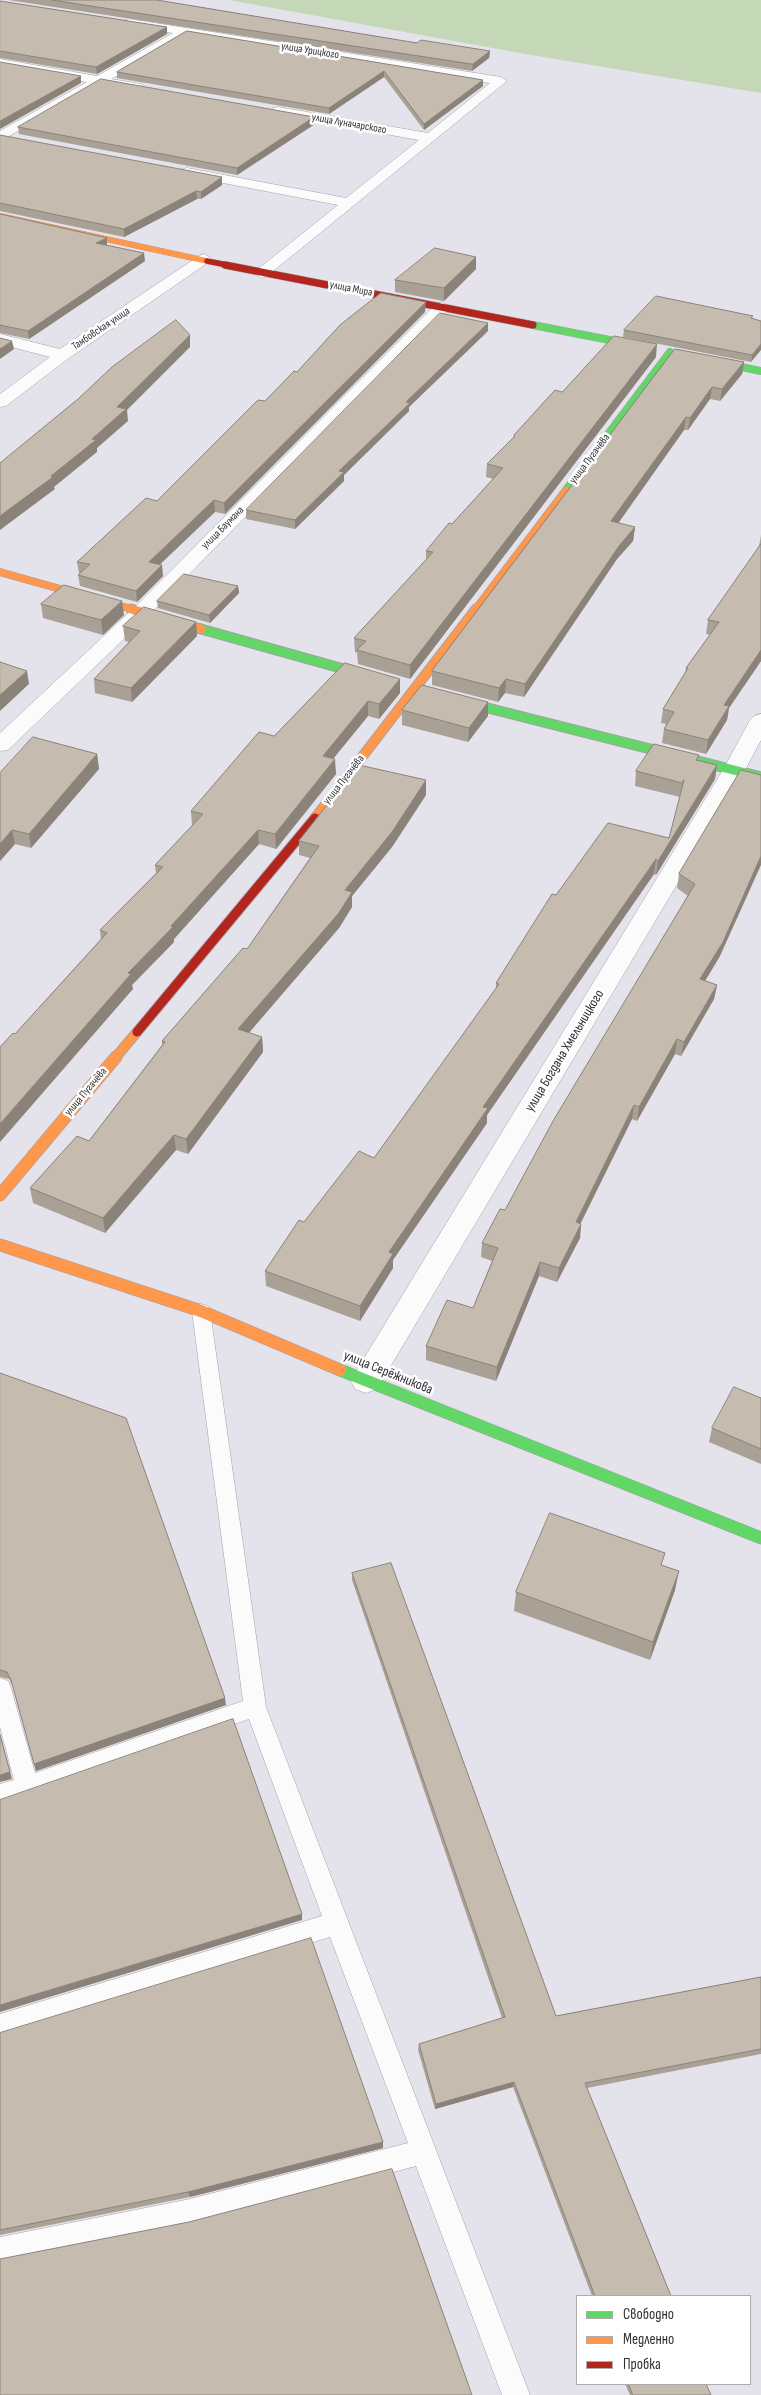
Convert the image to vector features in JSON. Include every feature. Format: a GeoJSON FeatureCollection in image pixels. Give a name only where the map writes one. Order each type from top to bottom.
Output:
{"type":"FeatureCollection","features":[{"type":"Feature","properties":{"kind":"street","name":"улица Урицкого"},"geometry":{"type":"LineString","coordinates":[[116,21],[501,81],[432,138]]}},
{"type":"Feature","properties":{"kind":"street"},"geometry":{"type":"LineString","coordinates":[[0,136],[184,32]]}},
{"type":"Feature","properties":{"kind":"street"},"geometry":{"type":"LineString","coordinates":[[0,64],[146,89]]}},
{"type":"Feature","properties":{"kind":"street","name":"улица Луначарского"},"geometry":{"type":"LineString","coordinates":[[264,109],[432,138]]}},
{"type":"Feature","properties":{"kind":"street"},"geometry":{"type":"LineString","coordinates":[[0,136],[20,140]]}},
{"type":"Feature","properties":{"kind":"street"},"geometry":{"type":"LineString","coordinates":[[262,273],[432,138]]}},
{"type":"Feature","properties":{"kind":"street"},"geometry":{"type":"LineString","coordinates":[[175,170],[350,203]]}},
{"type":"Feature","properties":{"kind":"street","name":"улица Мира"},"geometry":{"type":"LineString","coordinates":[[0,216],[204,258],[262,273],[675,353]]}},
{"type":"Feature","properties":{"kind":"street","name":"Тамбовская улица"},"geometry":{"type":"LineString","coordinates":[[0,402],[63,355],[204,258]]}},
{"type":"Feature","properties":{"kind":"street","name":"улица Баумана"},"geometry":{"type":"LineString","coordinates":[[0,744],[142,611],[442,307]]}},
{"type":"Feature","properties":{"kind":"street"},"geometry":{"type":"LineString","coordinates":[[0,340],[63,355]]}},
{"type":"Feature","properties":{"kind":"street","name":"улица Пугачёва"},"geometry":{"type":"LineString","coordinates":[[0,1195],[280,861],[416,689],[675,353]]}},
{"type":"Feature","properties":{"kind":"street"},"geometry":{"type":"LineString","coordinates":[[698,358],[761,370]]}},
{"type":"Feature","properties":{"kind":"street"},"geometry":{"type":"LineString","coordinates":[[0,572],[387,681]]}},
{"type":"Feature","properties":{"kind":"street"},"geometry":{"type":"LineString","coordinates":[[444,697],[761,777]]}},
{"type":"Feature","properties":{"kind":"street","name":"улица Богдана Хмельницкого"},"geometry":{"type":"LineString","coordinates":[[366,1381],[734,770],[761,720]]}},
{"type":"Feature","properties":{"kind":"street","name":"улица Серёжникова"},"geometry":{"type":"LineString","coordinates":[[0,1245],[202,1311],[366,1381],[761,1538]]}},
{"type":"Feature","properties":{"kind":"lane"},"geometry":{"type":"LineString","coordinates":[[202,1311],[255,1707],[516,2395]]}},
{"type":"Feature","properties":{"kind":"lane"},"geometry":{"type":"LineString","coordinates":[[0,1688],[27,1785]]}},
{"type":"Feature","properties":{"kind":"lane"},"geometry":{"type":"LineString","coordinates":[[0,1795],[255,1707]]}},
{"type":"Feature","properties":{"kind":"lane"},"geometry":{"type":"LineString","coordinates":[[0,2026],[337,1923]]}},
{"type":"Feature","properties":{"kind":"lane"},"geometry":{"type":"LineString","coordinates":[[0,2250],[190,2212],[424,2152]]}},
{"type":"Feature","properties":{"kind":"green space"},"geometry":{"type":"Polygon","coordinates":[[[229,0],[761,0],[761,93],[531,55],[229,0]]]}},
{"type":"Feature","properties":{"kind":"building"},"geometry":{"type":"Polygon","coordinates":[[[52,0],[157,0],[417,43],[421,40],[490,51],[473,64],[52,0]]]}},
{"type":"Feature","properties":{"kind":"building"},"geometry":{"type":"Polygon","coordinates":[[[0,1],[167,27],[96,67],[0,51],[0,1]]]}},
{"type":"Feature","properties":{"kind":"building"},"geometry":{"type":"Polygon","coordinates":[[[187,31],[483,80],[424,124],[384,71],[329,108],[117,72],[187,31]]]}},
{"type":"Feature","properties":{"kind":"building"},"geometry":{"type":"Polygon","coordinates":[[[0,62],[81,76],[0,121],[0,62]]]}},
{"type":"Feature","properties":{"kind":"building"},"geometry":{"type":"Polygon","coordinates":[[[101,79],[314,117],[237,168],[18,127],[101,79]]]}},
{"type":"Feature","properties":{"kind":"building"},"geometry":{"type":"Polygon","coordinates":[[[0,135],[222,177],[201,192],[196,191],[124,229],[0,203],[0,135]]]}},
{"type":"Feature","properties":{"kind":"building"},"geometry":{"type":"Polygon","coordinates":[[[0,214],[107,238],[96,243],[144,253],[28,331],[0,325],[0,214]]]}},
{"type":"Feature","properties":{"kind":"building"},"geometry":{"type":"Polygon","coordinates":[[[435,248],[476,257],[444,288],[395,280],[435,248]]]}},
{"type":"Feature","properties":{"kind":"building"},"geometry":{"type":"Polygon","coordinates":[[[381,293],[426,302],[224,503],[214,500],[149,562],[162,565],[136,591],[78,575],[90,564],[77,562],[146,498],[157,501],[258,400],[265,401],[294,371],[297,372],[340,325],[381,293]]]}},
{"type":"Feature","properties":{"kind":"building"},"geometry":{"type":"Polygon","coordinates":[[[656,296],[753,316],[751,318],[761,321],[761,344],[752,355],[624,330],[656,296]]]}},
{"type":"Feature","properties":{"kind":"building"},"geometry":{"type":"Polygon","coordinates":[[[440,313],[488,323],[406,402],[410,403],[339,471],[344,472],[295,520],[246,510],[440,313]]]}},
{"type":"Feature","properties":{"kind":"building"},"geometry":{"type":"Polygon","coordinates":[[[176,320],[190,335],[117,407],[126,409],[92,439],[96,440],[51,476],[53,477],[0,516],[0,463],[78,399],[112,367],[176,320]]]}},
{"type":"Feature","properties":{"kind":"building"},"geometry":{"type":"Polygon","coordinates":[[[614,336],[657,344],[410,665],[357,650],[366,641],[354,638],[433,552],[426,551],[449,523],[452,524],[503,468],[487,464],[515,436],[555,390],[562,392],[614,336]]]}},
{"type":"Feature","properties":{"kind":"building"},"geometry":{"type":"Polygon","coordinates":[[[0,338],[12,341],[0,349],[0,338]]]}},
{"type":"Feature","properties":{"kind":"building"},"geometry":{"type":"Polygon","coordinates":[[[675,349],[744,362],[722,389],[712,387],[690,418],[686,417],[611,521],[635,527],[619,546],[525,684],[506,679],[499,688],[432,671],[675,349]]]}},
{"type":"Feature","properties":{"kind":"building"},"geometry":{"type":"Polygon","coordinates":[[[761,544],[761,650],[724,705],[729,706],[708,740],[664,729],[674,712],[663,709],[688,668],[686,668],[719,622],[708,620],[761,544]]]}},
{"type":"Feature","properties":{"kind":"building"},"geometry":{"type":"Polygon","coordinates":[[[184,574],[238,586],[209,615],[157,601],[184,574]]]}},
{"type":"Feature","properties":{"kind":"building"},"geometry":{"type":"Polygon","coordinates":[[[64,585],[122,601],[101,620],[41,604],[64,585]]]}},
{"type":"Feature","properties":{"kind":"building"},"geometry":{"type":"Polygon","coordinates":[[[144,607],[196,622],[131,688],[94,679],[140,631],[123,626],[144,607]]]}},
{"type":"Feature","properties":{"kind":"building"},"geometry":{"type":"Polygon","coordinates":[[[0,662],[27,671],[0,695],[0,662]]]}},
{"type":"Feature","properties":{"kind":"building"},"geometry":{"type":"Polygon","coordinates":[[[345,663],[400,679],[379,704],[368,701],[323,756],[335,759],[275,834],[258,830],[171,926],[173,927],[128,973],[131,974],[0,1124],[0,1047],[13,1033],[15,1034],[107,933],[100,930],[163,867],[155,865],[203,814],[191,811],[259,732],[274,736],[345,663]]]}},
{"type":"Feature","properties":{"kind":"building"},"geometry":{"type":"Polygon","coordinates":[[[422,685],[488,702],[469,728],[402,710],[422,685]]]}},
{"type":"Feature","properties":{"kind":"building"},"geometry":{"type":"Polygon","coordinates":[[[33,737],[97,754],[29,834],[12,830],[0,844],[0,773],[33,737]]]}},
{"type":"Feature","properties":{"kind":"building"},"geometry":{"type":"Polygon","coordinates":[[[654,744],[699,755],[696,760],[717,765],[658,861],[656,859],[483,1107],[488,1108],[389,1252],[393,1254],[360,1306],[265,1271],[299,1220],[304,1222],[359,1151],[374,1158],[499,984],[496,983],[552,894],[556,895],[608,823],[669,838],[684,780],[682,783],[636,771],[654,744]]]}},
{"type":"Feature","properties":{"kind":"building"},"geometry":{"type":"Polygon","coordinates":[[[359,765],[426,780],[392,832],[345,890],[352,892],[339,913],[238,1029],[262,1037],[186,1139],[174,1135],[103,1218],[30,1188],[77,1136],[89,1141],[165,1042],[162,1041],[243,948],[247,949],[319,846],[299,841],[359,765]]]}},
{"type":"Feature","properties":{"kind":"building"},"geometry":{"type":"Polygon","coordinates":[[[741,770],[761,775],[761,856],[723,942],[700,979],[717,985],[684,1042],[677,1039],[639,1107],[634,1105],[576,1222],[581,1224],[559,1268],[540,1262],[497,1367],[426,1346],[447,1300],[473,1308],[498,1248],[482,1243],[500,1209],[505,1210],[553,1121],[695,884],[679,874],[741,770]]]}},
{"type":"Feature","properties":{"kind":"building"},"geometry":{"type":"Polygon","coordinates":[[[0,1373],[126,1418],[225,1698],[34,1764],[11,1680],[7,1672],[0,1670],[0,1373]]]}},
{"type":"Feature","properties":{"kind":"building"},"geometry":{"type":"Polygon","coordinates":[[[734,1387],[761,1398],[761,1449],[712,1428],[734,1387]]]}},
{"type":"Feature","properties":{"kind":"building"},"geometry":{"type":"Polygon","coordinates":[[[550,1513],[665,1553],[661,1565],[679,1571],[653,1642],[516,1592],[550,1513]]]}},
{"type":"Feature","properties":{"kind":"building"},"geometry":{"type":"Polygon","coordinates":[[[391,1563],[556,2016],[761,1977],[761,2049],[585,2083],[671,2295],[595,2295],[514,2082],[436,2104],[419,2044],[505,2017],[352,1573],[391,1563]]]}},
{"type":"Feature","properties":{"kind":"building"},"geometry":{"type":"Polygon","coordinates":[[[233,1719],[302,1914],[0,2005],[0,1800],[233,1719]]]}},
{"type":"Feature","properties":{"kind":"building"},"geometry":{"type":"Polygon","coordinates":[[[0,1735],[10,1772],[0,1775],[0,1735]]]}},
{"type":"Feature","properties":{"kind":"building"},"geometry":{"type":"Polygon","coordinates":[[[311,1938],[383,2142],[188,2192],[0,2230],[0,2033],[311,1938]]]}},
{"type":"Feature","properties":{"kind":"building"},"geometry":{"type":"Polygon","coordinates":[[[392,2169],[472,2395],[0,2395],[0,2259],[189,2222],[392,2169]]]}},
{"type":"Feature","properties":{"kind":"building"},"geometry":{"type":"Polygon","coordinates":[[[629,2385],[706,2385],[711,2395],[633,2395],[629,2385]]]}},
{"type":"Feature","properties":{"kind":"traffic: fast"},"geometry":{"type":"LineString","coordinates":[[533,325],[645,347]]}},
{"type":"Feature","properties":{"kind":"traffic: fast"},"geometry":{"type":"LineString","coordinates":[[566,490],[670,352]]}},
{"type":"Feature","properties":{"kind":"traffic: fast"},"geometry":{"type":"LineString","coordinates":[[707,360],[761,371]]}},
{"type":"Feature","properties":{"kind":"traffic: fast"},"geometry":{"type":"LineString","coordinates":[[201,629],[376,678]]}},
{"type":"Feature","properties":{"kind":"traffic: fast"},"geometry":{"type":"LineString","coordinates":[[452,699],[761,777]]}},
{"type":"Feature","properties":{"kind":"traffic: fast"},"geometry":{"type":"LineString","coordinates":[[340,1370],[761,1538]]}},
{"type":"Feature","properties":{"kind":"traffic: slow"},"geometry":{"type":"LineString","coordinates":[[0,216],[207,261]]}},
{"type":"Feature","properties":{"kind":"traffic: slow"},"geometry":{"type":"LineString","coordinates":[[315,818],[416,689],[566,490]]}},
{"type":"Feature","properties":{"kind":"traffic: slow"},"geometry":{"type":"LineString","coordinates":[[0,572],[201,629]]}},
{"type":"Feature","properties":{"kind":"traffic: slow"},"geometry":{"type":"LineString","coordinates":[[0,1195],[137,1032]]}},
{"type":"Feature","properties":{"kind":"traffic: slow"},"geometry":{"type":"LineString","coordinates":[[0,1245],[201,1311],[340,1370]]}},
{"type":"Feature","properties":{"kind":"traffic: jam"},"geometry":{"type":"LineString","coordinates":[[207,261],[533,325]]}},
{"type":"Feature","properties":{"kind":"traffic: jam"},"geometry":{"type":"LineString","coordinates":[[137,1032],[315,818]]}}]}
